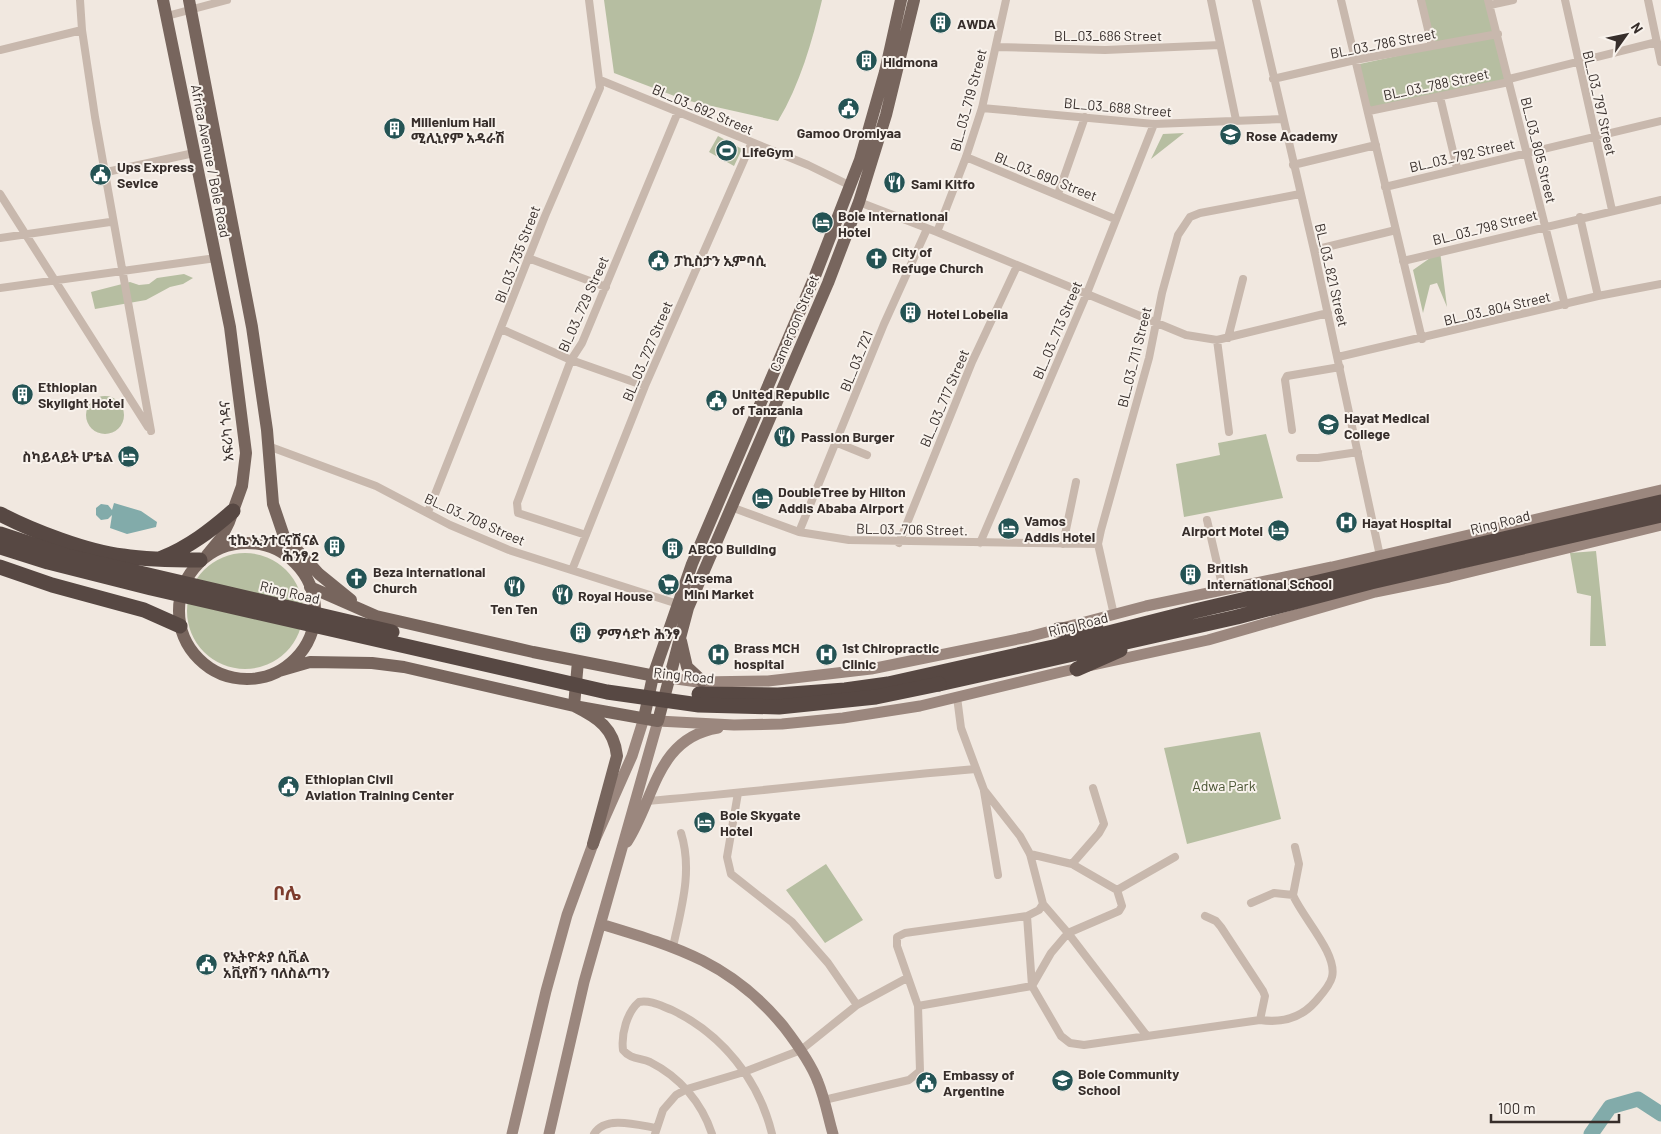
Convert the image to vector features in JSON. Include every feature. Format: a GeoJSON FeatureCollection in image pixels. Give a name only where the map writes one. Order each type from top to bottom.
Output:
{"type":"FeatureCollection","features":[{"type":"Feature","properties":{"kind":"highway","name":"Ring Road"},"geometry":{"type":"LineString","coordinates":[[0,546],[48,562],[151,588],[607,692],[699,705],[730,707],[799,706],[876,698],[1055,652],[1128,628],[1195,610],[1661,502]]}},
{"type":"Feature","properties":{"kind":"highway"},"geometry":{"type":"LineString","coordinates":[[158,560],[186,548],[233,511]]}},
{"type":"Feature","properties":{"kind":"highway"},"geometry":{"type":"LineString","coordinates":[[0,514],[98,551],[158,560],[204,558]]}},
{"type":"Feature","properties":{"kind":"highway","name":"Ring Road"},"geometry":{"type":"LineString","coordinates":[[0,534],[67,556],[521,663],[614,683],[699,694],[778,695],[845,690],[888,684],[1055,652],[1146,638],[1661,515]]}},
{"type":"Feature","properties":{"kind":"highway"},"geometry":{"type":"LineString","coordinates":[[0,567],[52,585],[144,610],[180,626]]}},
{"type":"Feature","properties":{"kind":"highway"},"geometry":{"type":"LineString","coordinates":[[1058,630],[1128,628]]}},
{"type":"Feature","properties":{"kind":"highway"},"geometry":{"type":"LineString","coordinates":[[1078,669],[1146,638]]}},
{"type":"Feature","properties":{"kind":"main road","name":"Africa Avenue / Bole Road"},"geometry":{"type":"LineString","coordinates":[[163,0],[230,327]]}},
{"type":"Feature","properties":{"kind":"main road","name":"Cameroon Street"},"geometry":{"type":"LineString","coordinates":[[658,721],[682,627],[683,606],[692,564],[815,276],[851,186],[886,72],[901,0]]}},
{"type":"Feature","properties":{"kind":"main road","name":"Cameroon Street"},"geometry":{"type":"LineString","coordinates":[[644,718],[653,676],[683,606],[704,570],[828,283],[859,202],[886,115],[914,0]]}},
{"type":"Feature","properties":{"kind":"main road","name":"Africa Avenue / Bole Road"},"geometry":{"type":"LineString","coordinates":[[190,5],[252,327],[268,446]]}},
{"type":"Feature","properties":{"kind":"main road"},"geometry":{"type":"LineString","coordinates":[[815,276],[828,283]]}},
{"type":"Feature","properties":{"kind":"main road","name":"አፍሪካ ጎዳና"},"geometry":{"type":"LineString","coordinates":[[204,558],[221,538],[233,511],[242,486],[246,453],[230,327]]}},
{"type":"Feature","properties":{"kind":"main road"},"geometry":{"type":"LineString","coordinates":[[268,446],[273,504],[292,560]]}},
{"type":"Feature","properties":{"kind":"main road"},"geometry":{"type":"LineString","coordinates":[[284,535],[304,560],[332,586],[376,616]]}},
{"type":"Feature","properties":{"kind":"main road"},"geometry":{"type":"LineString","coordinates":[[279,671],[303,649],[310,635],[314,619],[314,603],[310,587],[303,572],[292,560],[277,550],[259,544],[241,542],[223,546],[204,558],[189,574],[181,590],[178,608],[180,626],[188,645],[202,662],[220,673],[241,679],[263,677],[310,662],[372,663],[404,667],[574,706],[658,721]]}},
{"type":"Feature","properties":{"kind":"main road"},"geometry":{"type":"LineString","coordinates":[[692,564],[704,570]]}},
{"type":"Feature","properties":{"kind":"main road","name":"Ring Road"},"geometry":{"type":"LineString","coordinates":[[310,587],[376,616],[578,661],[669,678]]}},
{"type":"Feature","properties":{"kind":"main road"},"geometry":{"type":"LineString","coordinates":[[682,627],[681,650],[684,659],[691,672],[702,681]]}},
{"type":"Feature","properties":{"kind":"main road"},"geometry":{"type":"LineString","coordinates":[[574,706],[578,661]]}},
{"type":"Feature","properties":{"kind":"main road"},"geometry":{"type":"LineString","coordinates":[[574,706],[594,716],[607,726],[616,742],[617,756],[614,774],[592,844]]}},
{"type":"Feature","properties":{"kind":"street"},"geometry":{"type":"LineString","coordinates":[[80,0],[82,30],[95,117],[151,431]]}},
{"type":"Feature","properties":{"kind":"street"},"geometry":{"type":"LineString","coordinates":[[166,16],[190,5],[227,0]]}},
{"type":"Feature","properties":{"kind":"street","name":"Bl_03_735 Street"},"geometry":{"type":"LineString","coordinates":[[428,512],[528,258],[593,108],[600,80],[589,0]]}},
{"type":"Feature","properties":{"kind":"street","name":"BL_03_719 Street"},"geometry":{"type":"LineString","coordinates":[[937,232],[966,157],[982,108],[996,47],[1000,19],[1006,0]]}},
{"type":"Feature","properties":{"kind":"street"},"geometry":{"type":"LineString","coordinates":[[1211,0],[1236,120]]}},
{"type":"Feature","properties":{"kind":"street","name":"BL_03_821 Street"},"geometry":{"type":"LineString","coordinates":[[1256,0],[1338,357],[1380,556]]}},
{"type":"Feature","properties":{"kind":"street"},"geometry":{"type":"LineString","coordinates":[[1341,0],[1422,339]]}},
{"type":"Feature","properties":{"kind":"street"},"geometry":{"type":"LineString","coordinates":[[1421,0],[1432,46]]}},
{"type":"Feature","properties":{"kind":"street"},"geometry":{"type":"LineString","coordinates":[[1489,2],[1512,0]]}},
{"type":"Feature","properties":{"kind":"street","name":"BL_03_797 Street"},"geometry":{"type":"LineString","coordinates":[[1565,0],[1612,210]]}},
{"type":"Feature","properties":{"kind":"street"},"geometry":{"type":"LineString","coordinates":[[1648,0],[1661,62]]}},
{"type":"Feature","properties":{"kind":"street","name":"BL_03_805 Street"},"geometry":{"type":"LineString","coordinates":[[1489,2],[1565,305]]}},
{"type":"Feature","properties":{"kind":"street"},"geometry":{"type":"LineString","coordinates":[[0,50],[82,30]]}},
{"type":"Feature","properties":{"kind":"street","name":"BL_03_786 Street"},"geometry":{"type":"LineString","coordinates":[[1274,79],[1355,60],[1498,34]]}},
{"type":"Feature","properties":{"kind":"street","name":"BL_03_788 Street"},"geometry":{"type":"LineString","coordinates":[[1369,111],[1440,97],[1657,42]]}},
{"type":"Feature","properties":{"kind":"street","name":"BL_03_686 Street"},"geometry":{"type":"LineString","coordinates":[[996,47],[1105,50],[1220,44]]}},
{"type":"Feature","properties":{"kind":"street","name":"BL_03_692 Street"},"geometry":{"type":"LineString","coordinates":[[600,80],[808,166],[851,186]]}},
{"type":"Feature","properties":{"kind":"street"},"geometry":{"type":"LineString","coordinates":[[1440,97],[1458,168]]}},
{"type":"Feature","properties":{"kind":"street","name":"BL_03_688 Street"},"geometry":{"type":"LineString","coordinates":[[982,108],[1177,125],[1236,120],[1283,119]]}},
{"type":"Feature","properties":{"kind":"street","name":"Bl_03_729 Street"},"geometry":{"type":"LineString","coordinates":[[586,535],[518,513],[516,509],[572,360],[580,348],[678,112]]}},
{"type":"Feature","properties":{"kind":"street"},"geometry":{"type":"LineString","coordinates":[[1058,194],[1085,116]]}},
{"type":"Feature","properties":{"kind":"street","name":"BL_03_792 Street"},"geometry":{"type":"LineString","coordinates":[[1385,186],[1661,121]]}},
{"type":"Feature","properties":{"kind":"street","name":"BL_03_713 Street"},"geometry":{"type":"LineString","coordinates":[[980,543],[1087,293],[1154,124]]}},
{"type":"Feature","properties":{"kind":"street","name":"BL_03_727 Street"},"geometry":{"type":"LineString","coordinates":[[572,570],[645,386],[751,144]]}},
{"type":"Feature","properties":{"kind":"street"},"geometry":{"type":"LineString","coordinates":[[1293,165],[1376,144]]}},
{"type":"Feature","properties":{"kind":"street"},"geometry":{"type":"LineString","coordinates":[[102,173],[194,153]]}},
{"type":"Feature","properties":{"kind":"street","name":"BL_03_690 Street"},"geometry":{"type":"LineString","coordinates":[[966,157],[1115,219]]}},
{"type":"Feature","properties":{"kind":"street"},"geometry":{"type":"LineString","coordinates":[[102,173],[151,431]]}},
{"type":"Feature","properties":{"kind":"street"},"geometry":{"type":"LineString","coordinates":[[102,173],[119,273]]}},
{"type":"Feature","properties":{"kind":"street"},"geometry":{"type":"LineString","coordinates":[[0,194],[151,431]]}},
{"type":"Feature","properties":{"kind":"street","name":"BL_03_711 Street"},"geometry":{"type":"LineString","coordinates":[[1114,615],[1098,544],[1157,325],[1162,294],[1178,235],[1190,217],[1210,210],[1300,194]]}},
{"type":"Feature","properties":{"kind":"street","name":"BL_03_798 Street"},"geometry":{"type":"LineString","coordinates":[[1404,260],[1580,217],[1661,200]]}},
{"type":"Feature","properties":{"kind":"street"},"geometry":{"type":"LineString","coordinates":[[859,202],[1087,293],[1186,336],[1217,340],[1328,313]]}},
{"type":"Feature","properties":{"kind":"street"},"geometry":{"type":"LineString","coordinates":[[1580,217],[1598,296]]}},
{"type":"Feature","properties":{"kind":"street"},"geometry":{"type":"LineString","coordinates":[[0,238],[110,222]]}},
{"type":"Feature","properties":{"kind":"street","name":"BL_03_721"},"geometry":{"type":"LineString","coordinates":[[799,532],[927,228]]}},
{"type":"Feature","properties":{"kind":"street"},"geometry":{"type":"LineString","coordinates":[[1314,250],[1396,230]]}},
{"type":"Feature","properties":{"kind":"street"},"geometry":{"type":"LineString","coordinates":[[0,288],[119,273],[216,258]]}},
{"type":"Feature","properties":{"kind":"street"},"geometry":{"type":"LineString","coordinates":[[528,258],[606,287]]}},
{"type":"Feature","properties":{"kind":"street","name":"BL_03_717 Street"},"geometry":{"type":"LineString","coordinates":[[899,542],[972,362],[1017,266]]}},
{"type":"Feature","properties":{"kind":"street"},"geometry":{"type":"LineString","coordinates":[[1228,338],[1243,279]]}},
{"type":"Feature","properties":{"kind":"street","name":"BL_03_804 Street"},"geometry":{"type":"LineString","coordinates":[[1338,357],[1422,339],[1598,296],[1661,284]]}},
{"type":"Feature","properties":{"kind":"street"},"geometry":{"type":"LineString","coordinates":[[501,329],[572,360],[645,386]]}},
{"type":"Feature","properties":{"kind":"street"},"geometry":{"type":"LineString","coordinates":[[1217,340],[1229,432]]}},
{"type":"Feature","properties":{"kind":"street"},"geometry":{"type":"LineString","coordinates":[[1292,430],[1286,388],[1287,376],[1340,367]]}},
{"type":"Feature","properties":{"kind":"street"},"geometry":{"type":"LineString","coordinates":[[836,442],[867,455]]}},
{"type":"Feature","properties":{"kind":"street","name":"BL_03_708 Street"},"geometry":{"type":"LineString","coordinates":[[268,446],[376,486],[450,525],[509,550],[683,606]]}},
{"type":"Feature","properties":{"kind":"street"},"geometry":{"type":"LineString","coordinates":[[1300,458],[1318,458],[1358,452]]}},
{"type":"Feature","properties":{"kind":"street"},"geometry":{"type":"LineString","coordinates":[[1063,544],[1076,482]]}},
{"type":"Feature","properties":{"kind":"street","name":"Ring Road"},"geometry":{"type":"LineString","coordinates":[[669,678],[702,681],[768,681],[871,670],[1058,630],[1114,615],[1380,556],[1661,490]]}},
{"type":"Feature","properties":{"kind":"street","name":"BL_03_706 Street."},"geometry":{"type":"LineString","coordinates":[[731,506],[799,532],[849,540],[1098,544]]}},
{"type":"Feature","properties":{"kind":"street"},"geometry":{"type":"LineString","coordinates":[[1208,520],[1222,590]]}},
{"type":"Feature","properties":{"kind":"street"},"geometry":{"type":"LineString","coordinates":[[549,1134],[584,982],[658,721],[734,725],[782,724],[843,718],[910,708],[1208,640],[1383,590],[1449,577],[1661,525]]}},
{"type":"Feature","properties":{"kind":"street"},"geometry":{"type":"LineString","coordinates":[[957,697],[961,728],[984,790],[998,875]]}},
{"type":"Feature","properties":{"kind":"street"},"geometry":{"type":"LineString","coordinates":[[512,1134],[559,944],[592,844],[626,770],[644,718]]}},
{"type":"Feature","properties":{"kind":"street"},"geometry":{"type":"LineString","coordinates":[[620,854],[633,833],[666,760],[679,746],[696,734],[734,725]]}},
{"type":"Feature","properties":{"kind":"street"},"geometry":{"type":"LineString","coordinates":[[647,801],[738,793],[850,779],[976,770]]}},
{"type":"Feature","properties":{"kind":"street"},"geometry":{"type":"LineString","coordinates":[[1072,864],[1090,844],[1104,824],[1093,788]]}},
{"type":"Feature","properties":{"kind":"street"},"geometry":{"type":"LineString","coordinates":[[984,790],[1020,836],[1030,854],[1043,904],[1068,933],[1147,1036]]}},
{"type":"Feature","properties":{"kind":"street"},"geometry":{"type":"LineString","coordinates":[[738,793],[727,858],[730,874],[798,928],[828,963],[857,1005]]}},
{"type":"Feature","properties":{"kind":"street"},"geometry":{"type":"LineString","coordinates":[[673,947],[687,867],[686,850],[681,833]]}},
{"type":"Feature","properties":{"kind":"street"},"geometry":{"type":"LineString","coordinates":[[1027,916],[1032,986],[1061,1036],[1070,1043],[1084,1045],[1260,1020],[1276,1022],[1301,1014],[1316,1001],[1332,979],[1334,968],[1293,896],[1299,864],[1295,847]]}},
{"type":"Feature","properties":{"kind":"street"},"geometry":{"type":"LineString","coordinates":[[1030,854],[1072,864],[1117,890],[1122,906],[1119,911],[1068,933],[1051,953],[1032,986]]}},
{"type":"Feature","properties":{"kind":"street"},"geometry":{"type":"LineString","coordinates":[[1117,890],[1174,857]]}},
{"type":"Feature","properties":{"kind":"street"},"geometry":{"type":"LineString","coordinates":[[1251,903],[1274,893],[1293,896]]}},
{"type":"Feature","properties":{"kind":"street"},"geometry":{"type":"LineString","coordinates":[[824,1100],[909,1080],[920,1071],[918,1006],[896,946],[897,937],[905,933],[1027,916],[1039,910],[1043,904]]}},
{"type":"Feature","properties":{"kind":"street"},"geometry":{"type":"LineString","coordinates":[[1205,916],[1221,927],[1263,991],[1265,996],[1260,1020]]}},
{"type":"Feature","properties":{"kind":"street"},"geometry":{"type":"LineString","coordinates":[[601,924],[673,947],[712,965],[752,992],[801,1050],[818,1081],[833,1134]]}},
{"type":"Feature","properties":{"kind":"street"},"geometry":{"type":"LineString","coordinates":[[594,1134],[600,1127],[620,1123],[655,1131],[663,1110],[676,1095],[687,1089],[744,1072],[801,1050],[857,1005],[908,978]]}},
{"type":"Feature","properties":{"kind":"street"},"geometry":{"type":"LineString","coordinates":[[918,1006],[1032,986]]}},
{"type":"Feature","properties":{"kind":"street"},"geometry":{"type":"LineString","coordinates":[[712,1134],[702,1109],[687,1089],[650,1062],[627,1056],[623,1050],[624,1033],[629,1014],[639,1002],[656,1003],[694,1021],[720,1043],[744,1072],[760,1100],[772,1134]]}},
{"type":"Feature","properties":{"kind":"green space"},"geometry":{"type":"Polygon","coordinates":[[[604,0],[822,0],[804,62],[793,92],[778,121],[685,100],[614,73],[604,0]]]}},
{"type":"Feature","properties":{"kind":"green space"},"geometry":{"type":"Polygon","coordinates":[[[1422,0],[1490,0],[1511,81],[1369,114],[1355,65],[1434,48],[1422,0]]]}},
{"type":"Feature","properties":{"kind":"green space"},"geometry":{"type":"Polygon","coordinates":[[[1184,133],[1151,159],[1163,134],[1184,133]]]}},
{"type":"Feature","properties":{"kind":"green space","name":"LifeGym"},"geometry":{"type":"Polygon","coordinates":[[[718,136],[742,149],[734,166],[709,152],[718,136]]]}},
{"type":"Feature","properties":{"kind":"green space"},"geometry":{"type":"Polygon","coordinates":[[[1440,251],[1447,307],[1437,283],[1430,285],[1423,313],[1413,270],[1440,251]]]}},
{"type":"Feature","properties":{"kind":"green space"},"geometry":{"type":"Polygon","coordinates":[[[184,274],[193,278],[183,284],[170,287],[146,300],[95,309],[91,292],[130,282],[139,285],[149,284],[157,278],[184,274]]]}},
{"type":"Feature","properties":{"kind":"green space"},"geometry":{"type":"Polygon","coordinates":[[[105,396],[119,401],[124,415],[119,429],[105,434],[91,429],[86,415],[91,401],[105,396]]]}},
{"type":"Feature","properties":{"kind":"green space"},"geometry":{"type":"Polygon","coordinates":[[[1266,434],[1283,498],[1184,517],[1176,464],[1220,455],[1218,443],[1266,434]]]}},
{"type":"Feature","properties":{"kind":"green space"},"geometry":{"type":"Polygon","coordinates":[[[1596,551],[1606,646],[1590,646],[1591,596],[1577,593],[1570,553],[1596,551]]]}},
{"type":"Feature","properties":{"kind":"green space"},"geometry":{"type":"Polygon","coordinates":[[[245,553],[267,557],[286,570],[299,589],[303,611],[299,633],[286,652],[267,665],[245,669],[223,665],[204,652],[191,633],[187,611],[191,589],[204,570],[223,557],[245,553]]]}},
{"type":"Feature","properties":{"kind":"green space","name":"Adwa Park"},"geometry":{"type":"Polygon","coordinates":[[[1260,732],[1281,819],[1187,844],[1164,748],[1260,732]]]}},
{"type":"Feature","properties":{"kind":"green space"},"geometry":{"type":"Polygon","coordinates":[[[826,864],[863,920],[825,943],[786,890],[826,864]]]}},
{"type":"Feature","properties":{"kind":"water"},"geometry":{"type":"Polygon","coordinates":[[[114,503],[141,511],[157,522],[156,527],[127,534],[110,528],[112,515],[108,519],[101,520],[96,515],[96,508],[101,504],[108,505],[112,510],[114,503]]]}},
{"type":"Feature","properties":{"kind":"waterway"},"geometry":{"type":"LineString","coordinates":[[1591,1134],[1610,1107],[1638,1099],[1661,1114]]}},
{"type":"Feature","properties":{"kind":"place","name":"AWDA"},"geometry":{"type":"Point","coordinates":[941,23]}},
{"type":"Feature","properties":{"kind":"place","name":"Hidmona"},"geometry":{"type":"Point","coordinates":[867,61]}},
{"type":"Feature","properties":{"kind":"place","name":"Gamoo Oromiyaa"},"geometry":{"type":"Point","coordinates":[849,109]}},
{"type":"Feature","properties":{"kind":"place","name":"Millenium Hall ሚሊኒየም አዳራሽ"},"geometry":{"type":"Point","coordinates":[395,129]}},
{"type":"Feature","properties":{"kind":"place","name":"Rose Academy"},"geometry":{"type":"Point","coordinates":[1230,135]}},
{"type":"Feature","properties":{"kind":"place","name":"LifeGym"},"geometry":{"type":"Point","coordinates":[726,151]}},
{"type":"Feature","properties":{"kind":"place","name":"Ups Express Sevice"},"geometry":{"type":"Point","coordinates":[101,174]}},
{"type":"Feature","properties":{"kind":"place","name":"Sami Kitfo"},"geometry":{"type":"Point","coordinates":[895,183]}},
{"type":"Feature","properties":{"kind":"place","name":"Bole International Hotel"},"geometry":{"type":"Point","coordinates":[822,223]}},
{"type":"Feature","properties":{"kind":"place","name":"City of Refuge Church"},"geometry":{"type":"Point","coordinates":[876,259]}},
{"type":"Feature","properties":{"kind":"place","name":"ፓኪስታን ኢምባሲ"},"geometry":{"type":"Point","coordinates":[658,260]}},
{"type":"Feature","properties":{"kind":"place","name":"Hotel Lobelia"},"geometry":{"type":"Point","coordinates":[911,313]}},
{"type":"Feature","properties":{"kind":"place","name":"Ethiopian Skylight Hotel"},"geometry":{"type":"Point","coordinates":[22,394]}},
{"type":"Feature","properties":{"kind":"place","name":"United Republic of Tanzania"},"geometry":{"type":"Point","coordinates":[716,401]}},
{"type":"Feature","properties":{"kind":"place","name":"Hayat Medical College"},"geometry":{"type":"Point","coordinates":[1328,425]}},
{"type":"Feature","properties":{"kind":"place","name":"Passion Burger"},"geometry":{"type":"Point","coordinates":[785,436]}},
{"type":"Feature","properties":{"kind":"place","name":"ስካይላይት ሆቴል"},"geometry":{"type":"Point","coordinates":[129,456]}},
{"type":"Feature","properties":{"kind":"place","name":"DoubleTree by Hilton Addis Ababa Airport"},"geometry":{"type":"Point","coordinates":[762,499]}},
{"type":"Feature","properties":{"kind":"place","name":"Hayat Hospital"},"geometry":{"type":"Point","coordinates":[1346,522]}},
{"type":"Feature","properties":{"kind":"place","name":"Vamos Addis Hotel"},"geometry":{"type":"Point","coordinates":[1008,528]}},
{"type":"Feature","properties":{"kind":"place","name":"Airport Motel"},"geometry":{"type":"Point","coordinates":[1279,530]}},
{"type":"Feature","properties":{"kind":"place","name":"ቲኬ ኢንተርናሽናል ሕንፃ 2"},"geometry":{"type":"Point","coordinates":[335,547]}},
{"type":"Feature","properties":{"kind":"place","name":"ABCO Building"},"geometry":{"type":"Point","coordinates":[672,548]}},
{"type":"Feature","properties":{"kind":"place","name":"British International School"},"geometry":{"type":"Point","coordinates":[1191,575]}},
{"type":"Feature","properties":{"kind":"place","name":"Beza international Church"},"geometry":{"type":"Point","coordinates":[357,579]}},
{"type":"Feature","properties":{"kind":"place","name":"Arsema Mini Market"},"geometry":{"type":"Point","coordinates":[668,585]}},
{"type":"Feature","properties":{"kind":"place","name":"Ten Ten"},"geometry":{"type":"Point","coordinates":[514,586]}},
{"type":"Feature","properties":{"kind":"place","name":"Royal House"},"geometry":{"type":"Point","coordinates":[562,595]}},
{"type":"Feature","properties":{"kind":"place","name":"ዎማሳድኮ ሕንፃ"},"geometry":{"type":"Point","coordinates":[581,633]}},
{"type":"Feature","properties":{"kind":"place","name":"Brass MCH hospital"},"geometry":{"type":"Point","coordinates":[718,655]}},
{"type":"Feature","properties":{"kind":"place","name":"1st Chiropractic Clinic"},"geometry":{"type":"Point","coordinates":[826,655]}},
{"type":"Feature","properties":{"kind":"place","name":"Ethiopian Civil Aviation Training Center"},"geometry":{"type":"Point","coordinates":[289,786]}},
{"type":"Feature","properties":{"kind":"place","name":"Bole Skygate Hotel"},"geometry":{"type":"Point","coordinates":[704,822]}},
{"type":"Feature","properties":{"kind":"place","name":"የኢትዮጵያ ሲቪል አቪየሽን ባለስልጣን"},"geometry":{"type":"Point","coordinates":[207,964]}},
{"type":"Feature","properties":{"kind":"place","name":"Bole Community School"},"geometry":{"type":"Point","coordinates":[1062,1081]}},
{"type":"Feature","properties":{"kind":"place","name":"Embassy of Argentine"},"geometry":{"type":"Point","coordinates":[927,1082]}},
{"type":"Feature","properties":{"kind":"district","name":"ቦሌ"},"geometry":{"type":"Point","coordinates":[287,892]}}]}
